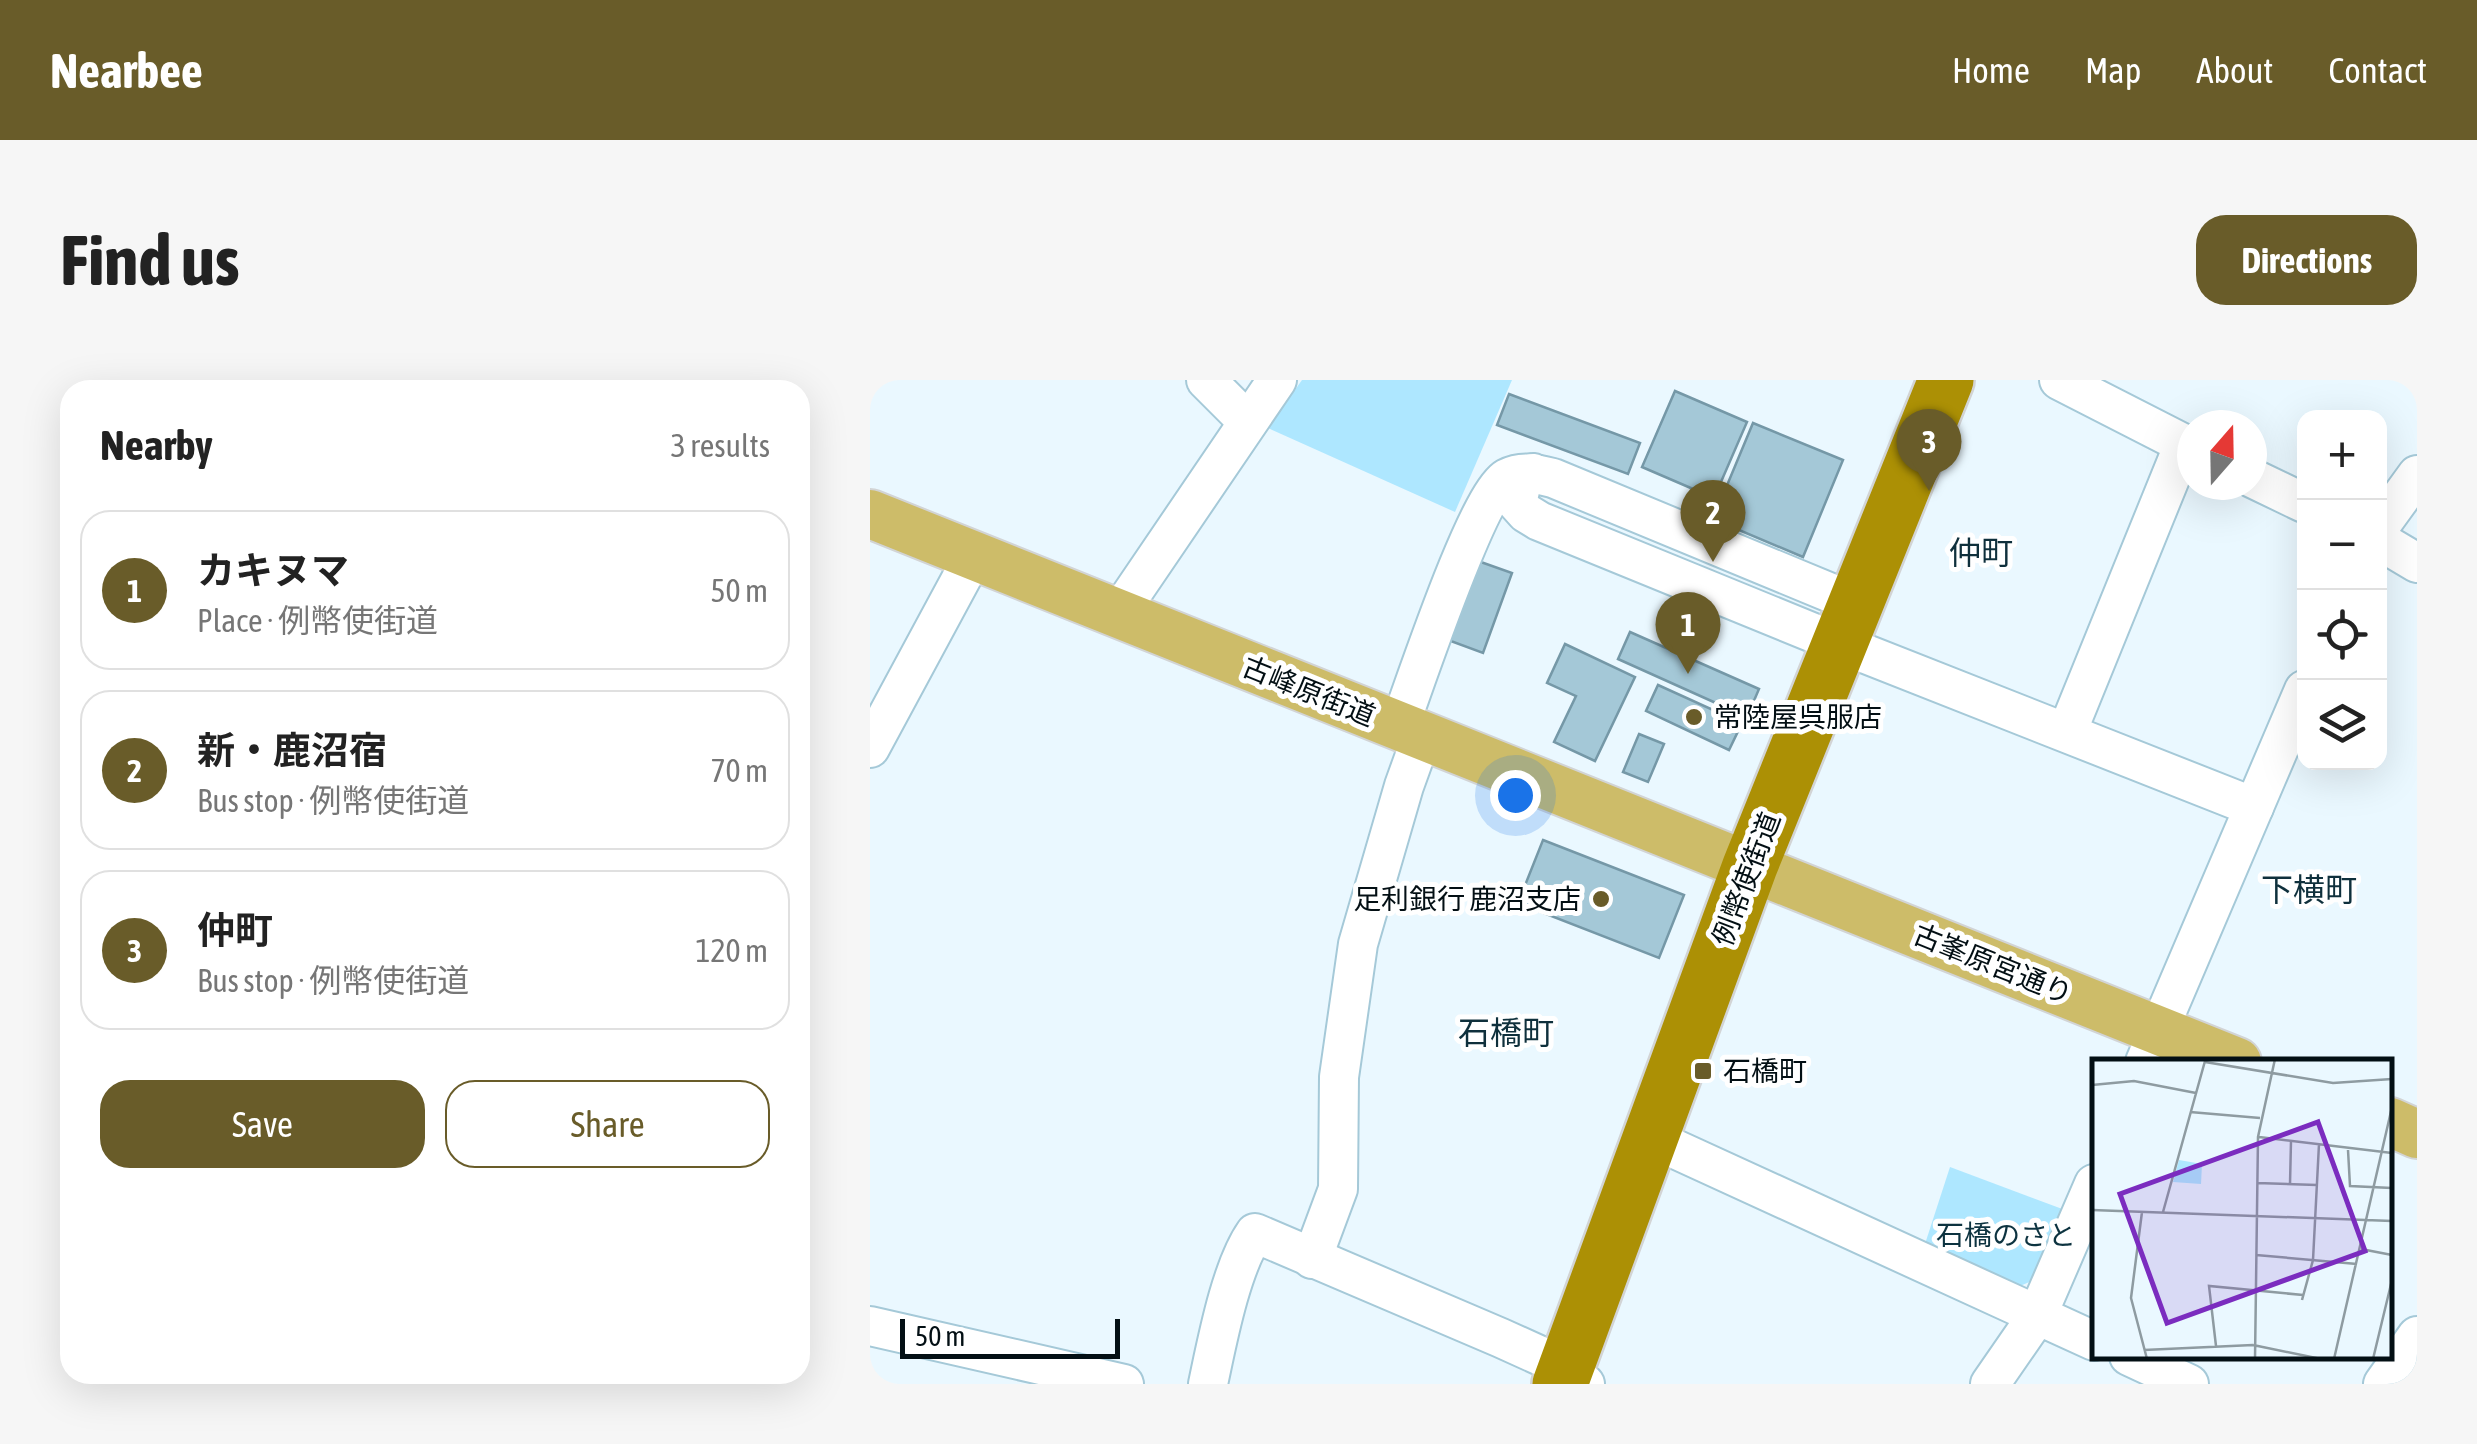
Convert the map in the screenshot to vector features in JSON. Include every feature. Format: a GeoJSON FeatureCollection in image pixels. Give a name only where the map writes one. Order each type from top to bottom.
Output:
{"type":"FeatureCollection","features":[{"type":"Feature","properties":{"kind":"highway","name":"例幣使街道"},"geometry":{"type":"LineString","coordinates":[[1570,1380],[1650,1140],[1750,866],[1946,380]]}},
{"type":"Feature","properties":{"kind":"main road","name":"古峰原街道"},"geometry":{"type":"LineString","coordinates":[[870,514],[1750,866]]}},
{"type":"Feature","properties":{"kind":"main road","name":"古峯原宮通り"},"geometry":{"type":"LineString","coordinates":[[1750,866],[2152,1046],[2221,1059]]}},
{"type":"Feature","properties":{"kind":"main road"},"geometry":{"type":"LineString","coordinates":[[2392,1123],[2417,1134]]}},
{"type":"Feature","properties":{"kind":"street"},"geometry":{"type":"LineString","coordinates":[[1206,380],[1248,421]]}},
{"type":"Feature","properties":{"kind":"street"},"geometry":{"type":"LineString","coordinates":[[1118,614],[1277,380]]}},
{"type":"Feature","properties":{"kind":"street"},"geometry":{"type":"LineString","coordinates":[[2059,380],[2177,440]]}},
{"type":"Feature","properties":{"kind":"street"},"geometry":{"type":"LineString","coordinates":[[2068,732],[2177,472]]}},
{"type":"Feature","properties":{"kind":"street"},"geometry":{"type":"LineString","coordinates":[[1312,1259],[1338,1189],[1339,1077],[1358,944],[1404,786],[1410,731],[1472,530],[1494,489],[1505,479],[1518,473],[1552,478],[2068,732],[2254,807]]}},
{"type":"Feature","properties":{"kind":"street"},"geometry":{"type":"LineString","coordinates":[[2387,517],[2417,476]]}},
{"type":"Feature","properties":{"kind":"street"},"geometry":{"type":"LineString","coordinates":[[2267,485],[2298,500]]}},
{"type":"Feature","properties":{"kind":"street"},"geometry":{"type":"LineString","coordinates":[[2387,545],[2417,563]]}},
{"type":"Feature","properties":{"kind":"street"},"geometry":{"type":"LineString","coordinates":[[870,748],[974,555]]}},
{"type":"Feature","properties":{"kind":"street"},"geometry":{"type":"LineString","coordinates":[[2152,1046],[2297,706]]}},
{"type":"Feature","properties":{"kind":"street"},"geometry":{"type":"LineString","coordinates":[[1650,1140],[2092,1340]]}},
{"type":"Feature","properties":{"kind":"street"},"geometry":{"type":"LineString","coordinates":[[1990,1384],[2037,1316],[2092,1189]]}},
{"type":"Feature","properties":{"kind":"street"},"geometry":{"type":"LineString","coordinates":[[1208,1384],[1245,1247],[1254,1233],[1501,1338],[1543,1358],[1570,1380]]}},
{"type":"Feature","properties":{"kind":"street"},"geometry":{"type":"LineString","coordinates":[[870,1326],[1124,1384]]}},
{"type":"Feature","properties":{"kind":"street"},"geometry":{"type":"LineString","coordinates":[[2135,1359],[2189,1384]]}},
{"type":"Feature","properties":{"kind":"green space"},"geometry":{"type":"Polygon","coordinates":[[[1302,380],[1512,380],[1455,512],[1268,428],[1302,380]]]}},
{"type":"Feature","properties":{"kind":"green space","name":"石橋のさと"},"geometry":{"type":"Polygon","coordinates":[[[1950,1167],[2065,1210],[2039,1278],[2020,1286],[1924,1247],[1950,1167]]]}},
{"type":"Feature","properties":{"kind":"building"},"geometry":{"type":"Polygon","coordinates":[[[1675,391],[1747,422],[1714,498],[1642,467],[1675,391]]]}},
{"type":"Feature","properties":{"kind":"building"},"geometry":{"type":"Polygon","coordinates":[[[1509,394],[1640,443],[1628,474],[1497,425],[1509,394]]]}},
{"type":"Feature","properties":{"kind":"building"},"geometry":{"type":"Polygon","coordinates":[[[1753,423],[1843,460],[1803,557],[1713,519],[1753,423]]]}},
{"type":"Feature","properties":{"kind":"building"},"geometry":{"type":"Polygon","coordinates":[[[1478,561],[1512,573],[1483,653],[1448,640],[1478,561]]]}},
{"type":"Feature","properties":{"kind":"building"},"geometry":{"type":"Polygon","coordinates":[[[1630,632],[1759,689],[1747,717],[1618,659],[1630,632]]]}},
{"type":"Feature","properties":{"kind":"building"},"geometry":{"type":"Polygon","coordinates":[[[1565,644],[1635,677],[1595,761],[1554,742],[1576,696],[1547,683],[1565,644]]]}},
{"type":"Feature","properties":{"kind":"building","name":"常陸屋呉服店"},"geometry":{"type":"Polygon","coordinates":[[[1658,685],[1742,723],[1729,750],[1646,711],[1658,685]]]}},
{"type":"Feature","properties":{"kind":"building"},"geometry":{"type":"Polygon","coordinates":[[[1639,734],[1664,744],[1648,782],[1623,772],[1639,734]]]}},
{"type":"Feature","properties":{"kind":"building","name":"足利銀行 鹿沼支店"},"geometry":{"type":"Polygon","coordinates":[[[1543,840],[1684,895],[1659,958],[1518,903],[1543,840]]]}},
{"type":"Feature","properties":{"kind":"place","name":"仲町"},"geometry":{"type":"Point","coordinates":[1929,491]}},
{"type":"Feature","properties":{"kind":"place","name":"新・鹿沼宿"},"geometry":{"type":"Point","coordinates":[1713,562]}},
{"type":"Feature","properties":{"kind":"place","name":"カキヌマ"},"geometry":{"type":"Point","coordinates":[1688,674]}},
{"type":"Feature","properties":{"kind":"place","name":"常陸屋呉服店"},"geometry":{"type":"Point","coordinates":[1694,717]}},
{"type":"Feature","properties":{"kind":"place","name":"足利銀行 鹿沼支店"},"geometry":{"type":"Point","coordinates":[1601,899]}},
{"type":"Feature","properties":{"kind":"place","name":"石橋町"},"geometry":{"type":"Point","coordinates":[1703,1071]}},
{"type":"Feature","properties":{"kind":"district","name":"仲町"},"geometry":{"type":"Point","coordinates":[1981,552]}},
{"type":"Feature","properties":{"kind":"district","name":"下横町"},"geometry":{"type":"Point","coordinates":[2309,889]}},
{"type":"Feature","properties":{"kind":"district","name":"石橋町"},"geometry":{"type":"Point","coordinates":[1506,1032]}}]}
